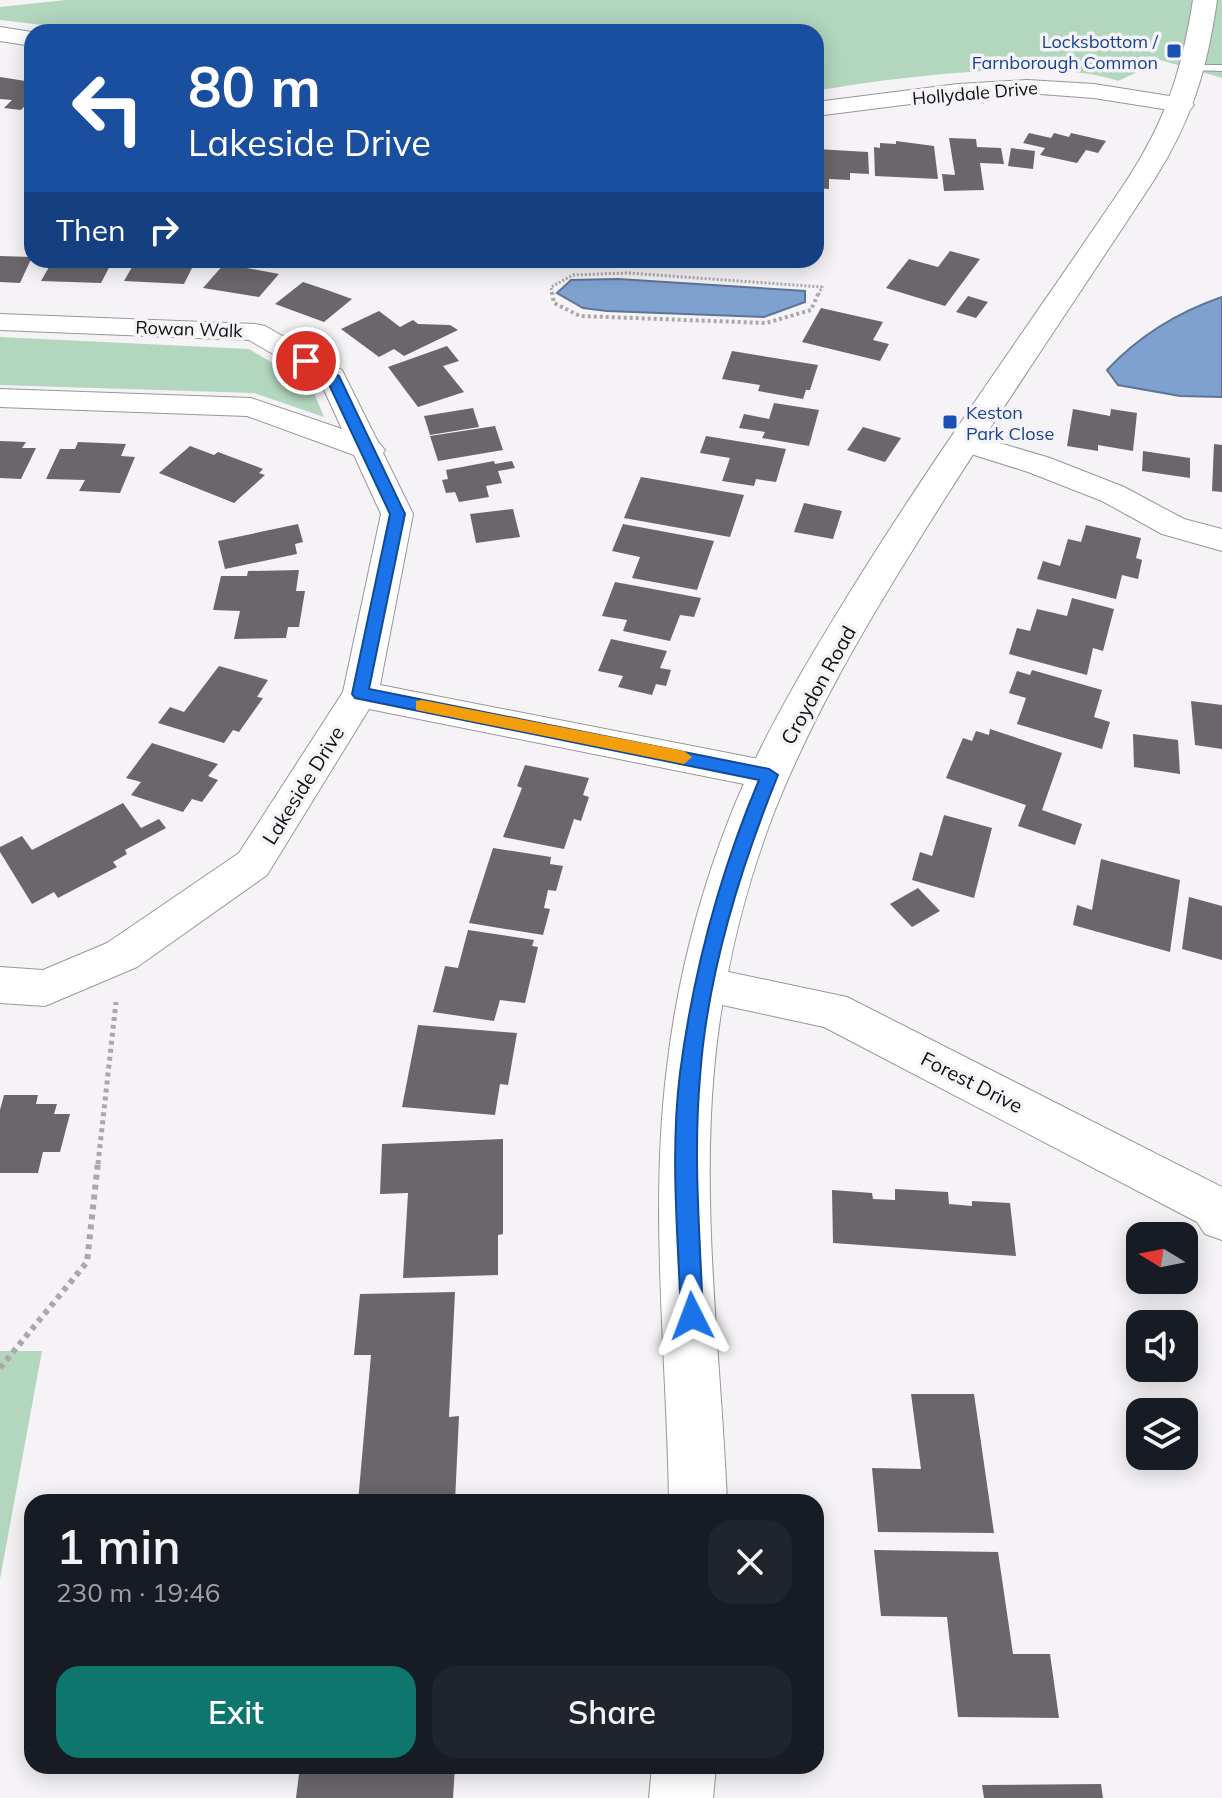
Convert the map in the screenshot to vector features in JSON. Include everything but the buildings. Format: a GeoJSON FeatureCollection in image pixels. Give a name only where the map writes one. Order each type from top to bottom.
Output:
{"type":"FeatureCollection","features":[{"type":"Feature","properties":{"kind":"highway","name":"Croydon Road"},"geometry":{"type":"LineString","coordinates":[[698,1494],[686,1153],[690,1074],[705,985],[727,893],[747,828],[769,775],[850,626],[966,442],[1135,188],[1188,86],[1205,0]]}},
{"type":"Feature","properties":{"kind":"highway"},"geometry":{"type":"LineString","coordinates":[[681,1798],[683,1774]]}},
{"type":"Feature","properties":{"kind":"street"},"geometry":{"type":"LineString","coordinates":[[0,34],[24,38]]}},
{"type":"Feature","properties":{"kind":"street","name":"Hollydale Drive"},"geometry":{"type":"LineString","coordinates":[[824,108],[1001,87],[1039,86],[1104,92],[1188,86]]}},
{"type":"Feature","properties":{"kind":"street","name":"Rowan Walk"},"geometry":{"type":"LineString","coordinates":[[0,322],[255,332],[332,376],[370,450],[397,514],[360,694]]}},
{"type":"Feature","properties":{"kind":"street"},"geometry":{"type":"LineString","coordinates":[[0,398],[251,407],[370,450]]}},
{"type":"Feature","properties":{"kind":"street"},"geometry":{"type":"LineString","coordinates":[[966,442],[1039,465],[1113,494],[1173,527],[1222,540]]}},
{"type":"Feature","properties":{"kind":"street"},"geometry":{"type":"LineString","coordinates":[[360,694],[769,775]]}},
{"type":"Feature","properties":{"kind":"street","name":"Lakeside Drive"},"geometry":{"type":"LineString","coordinates":[[0,985],[45,988],[122,955],[253,864],[360,694]]}},
{"type":"Feature","properties":{"kind":"street","name":"Forest Drive"},"geometry":{"type":"LineString","coordinates":[[705,985],[832,1010],[1219,1210]]}},
{"type":"Feature","properties":{"kind":"lane"},"geometry":{"type":"LineString","coordinates":[[1188,86],[1222,68]]}},
{"type":"Feature","properties":{"kind":"path"},"geometry":{"type":"LineString","coordinates":[[628,273],[822,287],[811,310],[766,323],[580,316],[554,303],[551,287],[573,275],[628,273]]}},
{"type":"Feature","properties":{"kind":"path"},"geometry":{"type":"LineString","coordinates":[[0,1368],[87,1262],[122,955]]}},
{"type":"Feature","properties":{"kind":"green space"},"geometry":{"type":"Polygon","coordinates":[[[66,0],[1222,0],[1222,78],[1157,59],[1155,64],[1118,81],[1089,74],[1012,70],[926,76],[824,90],[824,24],[34,24],[0,20],[0,7],[66,0]]]}},
{"type":"Feature","properties":{"kind":"green space"},"geometry":{"type":"Polygon","coordinates":[[[0,337],[249,349],[311,386],[324,417],[254,393],[0,385],[0,337]]]}},
{"type":"Feature","properties":{"kind":"green space"},"geometry":{"type":"Polygon","coordinates":[[[0,1351],[42,1351],[0,1579],[0,1351]]]}},
{"type":"Feature","properties":{"kind":"water"},"geometry":{"type":"Polygon","coordinates":[[[618,279],[805,291],[805,302],[764,317],[607,311],[583,308],[557,293],[571,280],[618,279]]]}},
{"type":"Feature","properties":{"kind":"water"},"geometry":{"type":"Polygon","coordinates":[[[1222,297],[1222,397],[1180,396],[1118,385],[1107,370],[1132,346],[1175,318],[1222,297]]]}},
{"type":"Feature","properties":{"kind":"slow traffic"},"geometry":{"type":"LineString","coordinates":[[422,706],[684,757]]}},
{"type":"Feature","properties":{"kind":"place","name":"Locksbottom / Farnborough Common"},"geometry":{"type":"Point","coordinates":[1174,51]}},
{"type":"Feature","properties":{"kind":"place","name":"Keston Park Close"},"geometry":{"type":"Point","coordinates":[950,422]}},
{"type":"Feature","properties":{"kind":"route"},"geometry":{"type":"LineString","coordinates":[[306,361],[332,376],[370,450],[397,514],[360,694],[769,775],[747,828],[723,907],[705,985],[690,1074],[686,1153],[692,1316]]}}]}
